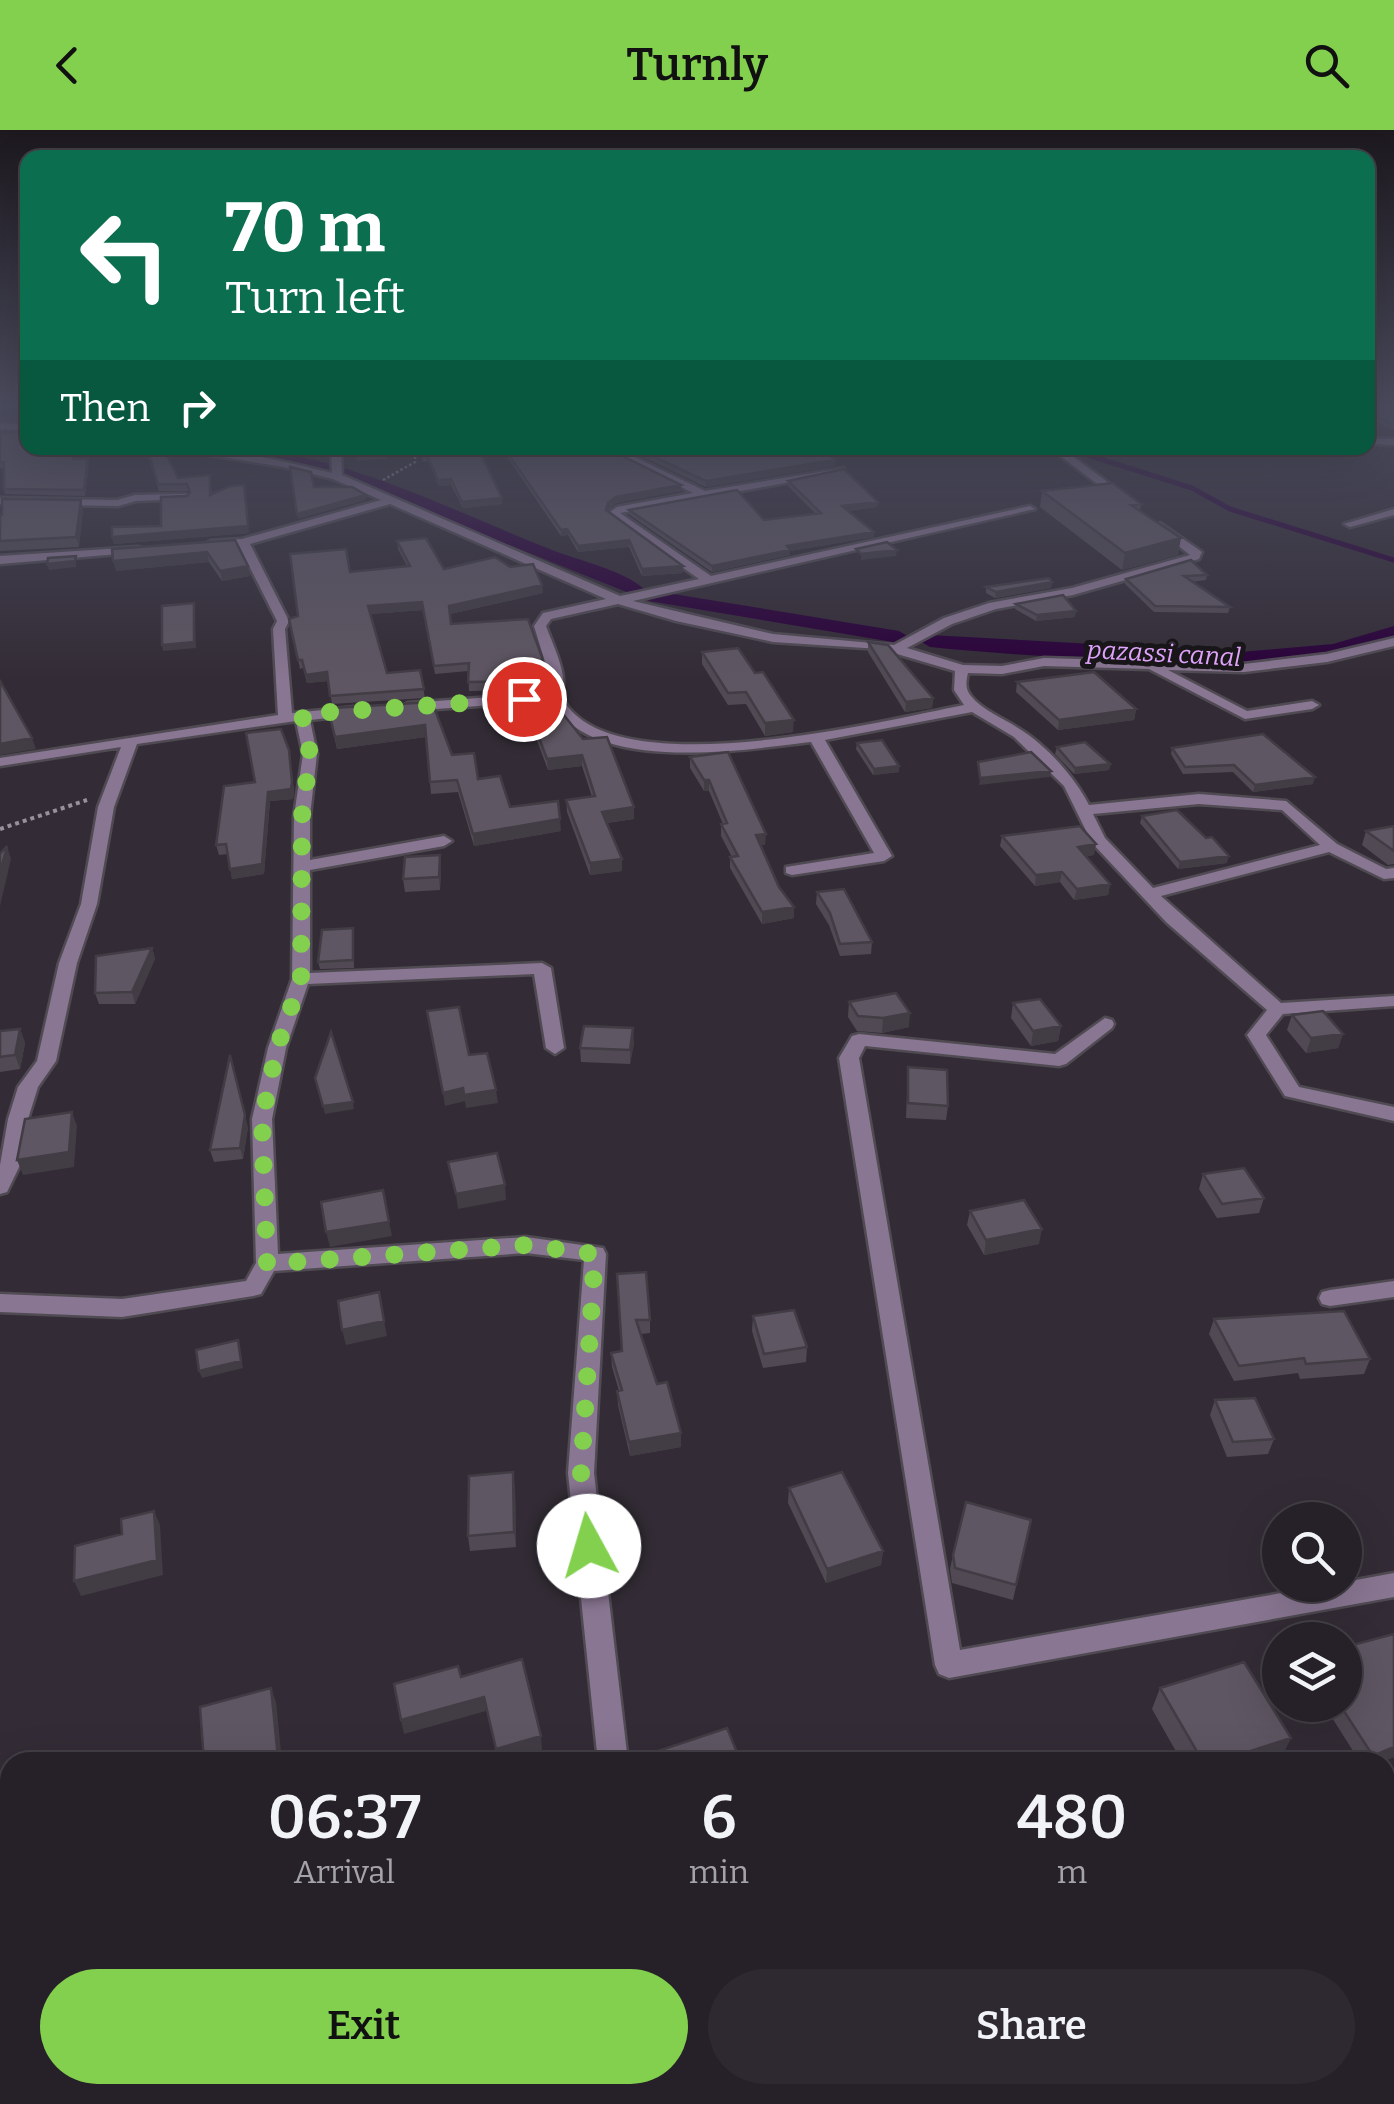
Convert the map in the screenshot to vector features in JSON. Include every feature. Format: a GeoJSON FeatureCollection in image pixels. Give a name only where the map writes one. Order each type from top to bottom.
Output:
{"type":"FeatureCollection","features":[{"type":"Feature","properties":{"kind":"street"},"geometry":{"type":"LineString","coordinates":[[379,496],[618,600],[730,631],[896,648],[962,669],[1002,670],[1044,662],[1244,668],[1327,658],[1394,642]]}},
{"type":"Feature","properties":{"kind":"street"},"geometry":{"type":"LineString","coordinates":[[698,496],[632,506],[614,514],[709,580]]}},
{"type":"Feature","properties":{"kind":"street"},"geometry":{"type":"LineString","coordinates":[[1120,496],[1141,512]]}},
{"type":"Feature","properties":{"kind":"street"},"geometry":{"type":"LineString","coordinates":[[0,501],[118,502],[184,497]]}},
{"type":"Feature","properties":{"kind":"street"},"geometry":{"type":"LineString","coordinates":[[194,546],[243,542],[388,501]]}},
{"type":"Feature","properties":{"kind":"street"},"geometry":{"type":"LineString","coordinates":[[974,708],[814,736],[712,748],[640,746],[578,726],[555,696],[556,675],[540,622],[552,615],[1030,509]]}},
{"type":"Feature","properties":{"kind":"street"},"geometry":{"type":"LineString","coordinates":[[1350,524],[1394,512]]}},
{"type":"Feature","properties":{"kind":"street"},"geometry":{"type":"LineString","coordinates":[[896,648],[948,621],[993,606],[1073,591],[1195,557],[1196,552],[1154,522]]}},
{"type":"Feature","properties":{"kind":"street"},"geometry":{"type":"LineString","coordinates":[[0,1303],[122,1308],[212,1297],[254,1288],[267,1264],[262,1119],[277,1048],[301,979],[302,816],[310,754],[294,716],[279,629],[282,621],[243,542]]}},
{"type":"Feature","properties":{"kind":"street"},"geometry":{"type":"LineString","coordinates":[[0,560],[162,548]]}},
{"type":"Feature","properties":{"kind":"street"},"geometry":{"type":"LineString","coordinates":[[1150,666],[1246,714],[1312,706]]}},
{"type":"Feature","properties":{"kind":"street"},"geometry":{"type":"LineString","coordinates":[[962,669],[958,681],[960,694],[974,708],[1020,734],[1071,784],[1098,840],[1149,894],[1276,1009],[1394,1001]]}},
{"type":"Feature","properties":{"kind":"street"},"geometry":{"type":"LineString","coordinates":[[388,708],[555,696]]}},
{"type":"Feature","properties":{"kind":"street"},"geometry":{"type":"LineString","coordinates":[[0,762],[294,716],[370,710]]}},
{"type":"Feature","properties":{"kind":"street"},"geometry":{"type":"LineString","coordinates":[[792,870],[884,856],[814,736]]}},
{"type":"Feature","properties":{"kind":"street"},"geometry":{"type":"LineString","coordinates":[[0,1187],[14,1157],[18,1119],[28,1088],[46,1061],[68,963],[89,904],[106,807],[131,740]]}},
{"type":"Feature","properties":{"kind":"street"},"geometry":{"type":"LineString","coordinates":[[1084,810],[1199,798],[1286,806],[1331,847],[1384,874],[1394,873]]}},
{"type":"Feature","properties":{"kind":"street"},"geometry":{"type":"LineString","coordinates":[[303,866],[444,841]]}},
{"type":"Feature","properties":{"kind":"street"},"geometry":{"type":"LineString","coordinates":[[1149,894],[1331,847]]}},
{"type":"Feature","properties":{"kind":"street"},"geometry":{"type":"LineString","coordinates":[[301,979],[542,968],[555,1048]]}},
{"type":"Feature","properties":{"kind":"street"},"geometry":{"type":"LineString","coordinates":[[1276,1009],[1256,1035],[1292,1092],[1394,1114]]}},
{"type":"Feature","properties":{"kind":"street"},"geometry":{"type":"LineString","coordinates":[[1106,1024],[1059,1060],[859,1040],[848,1058],[949,1665],[1394,1585]]}},
{"type":"Feature","properties":{"kind":"street"},"geometry":{"type":"LineString","coordinates":[[267,1264],[526,1245],[595,1254],[581,1473],[613,1752]]}},
{"type":"Feature","properties":{"kind":"street"},"geometry":{"type":"LineString","coordinates":[[1330,1298],[1394,1289]]}},
{"type":"Feature","properties":{"kind":"path"},"geometry":{"type":"LineString","coordinates":[[0,830],[93,798]]}},
{"type":"Feature","properties":{"kind":"building"},"geometry":{"type":"Polygon","coordinates":[[[245,496],[248,526],[112,537],[112,527],[161,526],[161,497],[245,496]]]}},
{"type":"Feature","properties":{"kind":"building"},"geometry":{"type":"Polygon","coordinates":[[[294,496],[362,496],[297,514],[294,496]]]}},
{"type":"Feature","properties":{"kind":"building"},"geometry":{"type":"Polygon","coordinates":[[[459,496],[502,498],[462,502],[459,496]]]}},
{"type":"Feature","properties":{"kind":"building"},"geometry":{"type":"Polygon","coordinates":[[[537,496],[621,496],[608,503],[606,510],[683,566],[642,569],[629,540],[578,546],[567,529],[561,530],[537,496]]]}},
{"type":"Feature","properties":{"kind":"building"},"geometry":{"type":"Polygon","coordinates":[[[704,496],[743,496],[764,520],[821,513],[804,496],[872,496],[878,502],[842,506],[874,532],[787,546],[790,550],[712,566],[629,510],[704,496]]]}},
{"type":"Feature","properties":{"kind":"building"},"geometry":{"type":"Polygon","coordinates":[[[1049,496],[1130,496],[1141,504],[1131,505],[1181,538],[1125,553],[1049,496]]]}},
{"type":"Feature","properties":{"kind":"building"},"geometry":{"type":"Polygon","coordinates":[[[2,499],[81,500],[76,537],[0,541],[2,499]]]}},
{"type":"Feature","properties":{"kind":"building"},"geometry":{"type":"Polygon","coordinates":[[[426,538],[444,569],[495,557],[510,567],[533,564],[542,585],[449,606],[451,624],[528,619],[542,657],[544,681],[468,682],[469,663],[434,666],[422,602],[368,606],[387,673],[420,670],[424,689],[330,696],[327,672],[306,675],[302,660],[298,660],[289,619],[298,616],[290,554],[346,549],[350,572],[410,566],[397,541],[426,538]]]}},
{"type":"Feature","properties":{"kind":"building"},"geometry":{"type":"Polygon","coordinates":[[[235,540],[248,566],[220,571],[207,552],[113,561],[112,549],[235,540]]]}},
{"type":"Feature","properties":{"kind":"building"},"geometry":{"type":"Polygon","coordinates":[[[887,542],[897,550],[861,554],[856,549],[887,542]]]}},
{"type":"Feature","properties":{"kind":"building"},"geometry":{"type":"Polygon","coordinates":[[[76,556],[75,561],[47,564],[48,558],[76,556]]]}},
{"type":"Feature","properties":{"kind":"building"},"geometry":{"type":"Polygon","coordinates":[[[1191,560],[1207,575],[1184,576],[1230,607],[1155,606],[1126,579],[1191,560]]]}},
{"type":"Feature","properties":{"kind":"building"},"geometry":{"type":"Polygon","coordinates":[[[1049,578],[1052,582],[996,592],[986,587],[1049,578]]]}},
{"type":"Feature","properties":{"kind":"building"},"geometry":{"type":"Polygon","coordinates":[[[1063,595],[1076,611],[1037,615],[1016,604],[1063,595]]]}},
{"type":"Feature","properties":{"kind":"building"},"geometry":{"type":"Polygon","coordinates":[[[194,603],[194,642],[162,645],[162,606],[194,603]]]}},
{"type":"Feature","properties":{"kind":"building"},"geometry":{"type":"Polygon","coordinates":[[[868,642],[888,645],[933,698],[906,702],[868,642]]]}},
{"type":"Feature","properties":{"kind":"building"},"geometry":{"type":"Polygon","coordinates":[[[738,648],[755,673],[763,672],[794,720],[765,723],[746,692],[728,693],[702,652],[738,648]]]}},
{"type":"Feature","properties":{"kind":"building"},"geometry":{"type":"Polygon","coordinates":[[[1094,672],[1136,709],[1059,720],[1017,682],[1094,672]]]}},
{"type":"Feature","properties":{"kind":"building"},"geometry":{"type":"Polygon","coordinates":[[[0,681],[32,738],[0,744],[0,681]]]}},
{"type":"Feature","properties":{"kind":"building"},"geometry":{"type":"Polygon","coordinates":[[[547,694],[583,739],[607,737],[634,807],[602,812],[622,859],[590,863],[566,800],[595,796],[582,755],[547,759],[535,727],[512,697],[547,694]]]}},
{"type":"Feature","properties":{"kind":"building"},"geometry":{"type":"Polygon","coordinates":[[[432,702],[452,755],[474,753],[478,779],[500,776],[510,807],[558,801],[560,819],[473,834],[457,780],[430,782],[425,725],[335,737],[329,713],[332,708],[432,702]]]}},
{"type":"Feature","properties":{"kind":"building"},"geometry":{"type":"Polygon","coordinates":[[[281,729],[289,750],[291,789],[268,792],[262,864],[230,869],[226,844],[216,845],[224,786],[255,782],[246,733],[281,729]]]}},
{"type":"Feature","properties":{"kind":"building"},"geometry":{"type":"Polygon","coordinates":[[[1263,734],[1315,777],[1255,785],[1234,765],[1185,767],[1172,748],[1263,734]]]}},
{"type":"Feature","properties":{"kind":"building"},"geometry":{"type":"Polygon","coordinates":[[[882,740],[899,766],[874,769],[857,743],[882,740]]]}},
{"type":"Feature","properties":{"kind":"building"},"geometry":{"type":"Polygon","coordinates":[[[1085,742],[1110,764],[1075,768],[1057,747],[1085,742]]]}},
{"type":"Feature","properties":{"kind":"building"},"geometry":{"type":"Polygon","coordinates":[[[728,752],[766,834],[756,835],[779,887],[794,907],[762,912],[730,857],[738,856],[721,824],[727,823],[709,780],[704,780],[690,757],[728,752]]]}},
{"type":"Feature","properties":{"kind":"building"},"geometry":{"type":"Polygon","coordinates":[[[1031,752],[1051,771],[980,778],[978,762],[1031,752]]]}},
{"type":"Feature","properties":{"kind":"building"},"geometry":{"type":"Polygon","coordinates":[[[1177,810],[1229,856],[1180,862],[1142,816],[1177,810]]]}},
{"type":"Feature","properties":{"kind":"building"},"geometry":{"type":"Polygon","coordinates":[[[1080,826],[1096,844],[1078,847],[1110,884],[1077,889],[1062,872],[1036,875],[1002,836],[1080,826]]]}},
{"type":"Feature","properties":{"kind":"building"},"geometry":{"type":"Polygon","coordinates":[[[1394,826],[1394,851],[1366,831],[1394,826]]]}},
{"type":"Feature","properties":{"kind":"building"},"geometry":{"type":"Polygon","coordinates":[[[7,846],[0,873],[0,854],[7,846]]]}},
{"type":"Feature","properties":{"kind":"building"},"geometry":{"type":"Polygon","coordinates":[[[440,855],[439,877],[403,879],[405,857],[440,855]]]}},
{"type":"Feature","properties":{"kind":"building"},"geometry":{"type":"Polygon","coordinates":[[[844,889],[872,942],[840,944],[830,913],[817,892],[844,889]]]}},
{"type":"Feature","properties":{"kind":"building"},"geometry":{"type":"Polygon","coordinates":[[[353,928],[353,960],[318,962],[322,930],[353,928]]]}},
{"type":"Feature","properties":{"kind":"building"},"geometry":{"type":"Polygon","coordinates":[[[152,948],[132,992],[95,993],[96,956],[152,948]]]}},
{"type":"Feature","properties":{"kind":"building"},"geometry":{"type":"Polygon","coordinates":[[[896,993],[910,1013],[883,1018],[858,1016],[849,1002],[896,993]]]}},
{"type":"Feature","properties":{"kind":"building"},"geometry":{"type":"Polygon","coordinates":[[[1040,999],[1061,1026],[1033,1031],[1013,1003],[1040,999]]]}},
{"type":"Feature","properties":{"kind":"building"},"geometry":{"type":"Polygon","coordinates":[[[459,1007],[469,1055],[487,1053],[496,1090],[464,1095],[463,1088],[443,1093],[427,1011],[459,1007]]]}},
{"type":"Feature","properties":{"kind":"building"},"geometry":{"type":"Polygon","coordinates":[[[1323,1011],[1343,1034],[1311,1038],[1292,1015],[1323,1011]]]}},
{"type":"Feature","properties":{"kind":"building"},"geometry":{"type":"Polygon","coordinates":[[[584,1026],[633,1028],[630,1050],[580,1048],[584,1026]]]}},
{"type":"Feature","properties":{"kind":"building"},"geometry":{"type":"Polygon","coordinates":[[[20,1029],[15,1055],[0,1057],[0,1031],[20,1029]]]}},
{"type":"Feature","properties":{"kind":"building"},"geometry":{"type":"Polygon","coordinates":[[[331,1032],[353,1102],[323,1106],[315,1078],[331,1032]]]}},
{"type":"Feature","properties":{"kind":"building"},"geometry":{"type":"Polygon","coordinates":[[[230,1055],[245,1115],[240,1148],[210,1150],[230,1055]]]}},
{"type":"Feature","properties":{"kind":"building"},"geometry":{"type":"Polygon","coordinates":[[[908,1067],[947,1070],[948,1106],[908,1103],[908,1067]]]}},
{"type":"Feature","properties":{"kind":"building"},"geometry":{"type":"Polygon","coordinates":[[[72,1112],[69,1152],[17,1160],[25,1119],[72,1112]]]}},
{"type":"Feature","properties":{"kind":"building"},"geometry":{"type":"Polygon","coordinates":[[[497,1153],[505,1185],[456,1194],[448,1162],[497,1153]]]}},
{"type":"Feature","properties":{"kind":"building"},"geometry":{"type":"Polygon","coordinates":[[[1244,1168],[1264,1198],[1222,1204],[1203,1174],[1244,1168]]]}},
{"type":"Feature","properties":{"kind":"building"},"geometry":{"type":"Polygon","coordinates":[[[383,1190],[389,1222],[326,1232],[321,1202],[383,1190]]]}},
{"type":"Feature","properties":{"kind":"building"},"geometry":{"type":"Polygon","coordinates":[[[1024,1200],[1042,1229],[986,1240],[970,1211],[1024,1200]]]}},
{"type":"Feature","properties":{"kind":"building"},"geometry":{"type":"Polygon","coordinates":[[[646,1272],[650,1320],[636,1320],[657,1384],[667,1382],[681,1433],[629,1442],[617,1391],[622,1390],[611,1353],[622,1351],[617,1274],[646,1272]]]}},
{"type":"Feature","properties":{"kind":"building"},"geometry":{"type":"Polygon","coordinates":[[[379,1292],[384,1321],[342,1330],[338,1301],[379,1292]]]}},
{"type":"Feature","properties":{"kind":"building"},"geometry":{"type":"Polygon","coordinates":[[[794,1310],[807,1347],[764,1354],[753,1316],[794,1310]]]}},
{"type":"Feature","properties":{"kind":"building"},"geometry":{"type":"Polygon","coordinates":[[[1344,1311],[1370,1359],[1306,1364],[1304,1358],[1239,1366],[1214,1319],[1344,1311]]]}},
{"type":"Feature","properties":{"kind":"building"},"geometry":{"type":"Polygon","coordinates":[[[238,1340],[241,1361],[199,1371],[196,1350],[238,1340]]]}},
{"type":"Feature","properties":{"kind":"building"},"geometry":{"type":"Polygon","coordinates":[[[1255,1398],[1274,1439],[1233,1442],[1215,1400],[1255,1398]]]}},
{"type":"Feature","properties":{"kind":"building"},"geometry":{"type":"Polygon","coordinates":[[[513,1472],[514,1532],[468,1536],[469,1476],[513,1472]]]}},
{"type":"Feature","properties":{"kind":"building"},"geometry":{"type":"Polygon","coordinates":[[[842,1472],[883,1551],[827,1569],[789,1488],[842,1472]]]}},
{"type":"Feature","properties":{"kind":"building"},"geometry":{"type":"Polygon","coordinates":[[[966,1502],[1031,1520],[1016,1585],[955,1568],[953,1555],[966,1502]]]}},
{"type":"Feature","properties":{"kind":"building"},"geometry":{"type":"Polygon","coordinates":[[[154,1511],[157,1560],[74,1581],[75,1546],[122,1534],[121,1519],[154,1511]]]}},
{"type":"Feature","properties":{"kind":"building"},"geometry":{"type":"Polygon","coordinates":[[[1394,1634],[1394,1747],[1370,1752],[1351,1722],[1362,1722],[1362,1642],[1394,1634]]]}},
{"type":"Feature","properties":{"kind":"building"},"geometry":{"type":"Polygon","coordinates":[[[522,1659],[541,1736],[496,1749],[484,1697],[401,1720],[394,1684],[458,1666],[461,1677],[522,1659]]]}},
{"type":"Feature","properties":{"kind":"building"},"geometry":{"type":"Polygon","coordinates":[[[1244,1662],[1262,1691],[1262,1722],[1281,1722],[1291,1738],[1248,1752],[1197,1752],[1160,1688],[1244,1662]]]}},
{"type":"Feature","properties":{"kind":"building"},"geometry":{"type":"Polygon","coordinates":[[[271,1688],[277,1752],[203,1752],[200,1707],[271,1688]]]}},
{"type":"Feature","properties":{"kind":"building"},"geometry":{"type":"Polygon","coordinates":[[[727,1728],[737,1752],[655,1752],[727,1728]]]}},
{"type":"Feature","properties":{"kind":"waterway","name":"pazassi canal"},"geometry":{"type":"LineString","coordinates":[[401,496],[635,589]]}},
{"type":"Feature","properties":{"kind":"waterway"},"geometry":{"type":"LineString","coordinates":[[1207,496],[1230,509],[1394,560]]}},
{"type":"Feature","properties":{"kind":"waterway","name":"pazassi canal"},"geometry":{"type":"LineString","coordinates":[[655,597],[899,637]]}},
{"type":"Feature","properties":{"kind":"waterway","name":"pazassi canal"},"geometry":{"type":"LineString","coordinates":[[930,641],[1240,658],[1333,650],[1394,632]]}},
{"type":"Feature","properties":{"kind":"route"},"geometry":{"type":"LineString","coordinates":[[524,699],[302,714],[310,754],[302,816],[301,979],[277,1048],[262,1119],[267,1264],[526,1245],[595,1254],[581,1473],[589,1546]]}}]}
